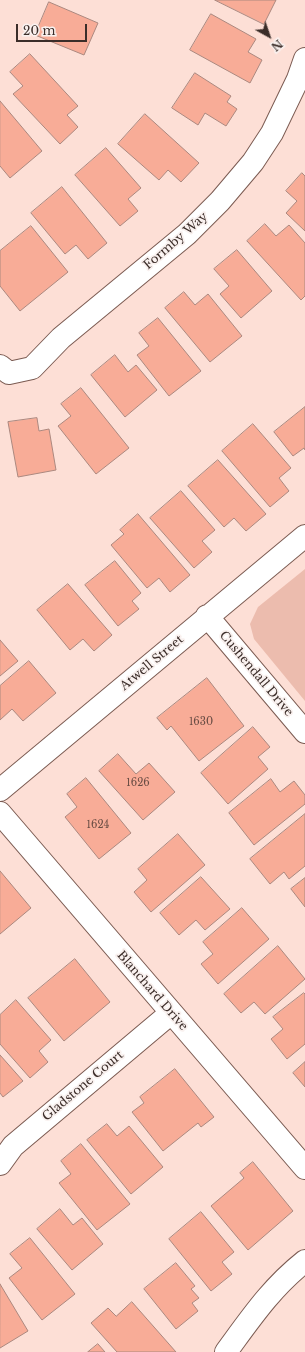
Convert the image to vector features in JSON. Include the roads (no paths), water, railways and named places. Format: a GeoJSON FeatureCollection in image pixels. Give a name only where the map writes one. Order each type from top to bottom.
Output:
{"type":"FeatureCollection","features":[{"type":"Feature","properties":{"kind":"street","name":"Formby Way"},"geometry":{"type":"LineString","coordinates":[[0,366],[9,373],[32,368],[61,338],[187,234],[220,201],[253,162],[272,133],[298,79],[305,59]]}},
{"type":"Feature","properties":{"kind":"street","name":"Atwell Street"},"geometry":{"type":"LineString","coordinates":[[0,790],[305,536]]}},
{"type":"Feature","properties":{"kind":"street","name":"Cushendall Drive"},"geometry":{"type":"LineString","coordinates":[[208,616],[305,732]]}},
{"type":"Feature","properties":{"kind":"street","name":"Blanchard Drive"},"geometry":{"type":"LineString","coordinates":[[0,813],[305,1168]]}},
{"type":"Feature","properties":{"kind":"street","name":"Gladstone Court"},"geometry":{"type":"LineString","coordinates":[[0,1164],[13,1146],[171,1013]]}},
{"type":"Feature","properties":{"kind":"street"},"geometry":{"type":"LineString","coordinates":[[226,1352],[256,1310],[287,1276],[305,1261]]}}]}
